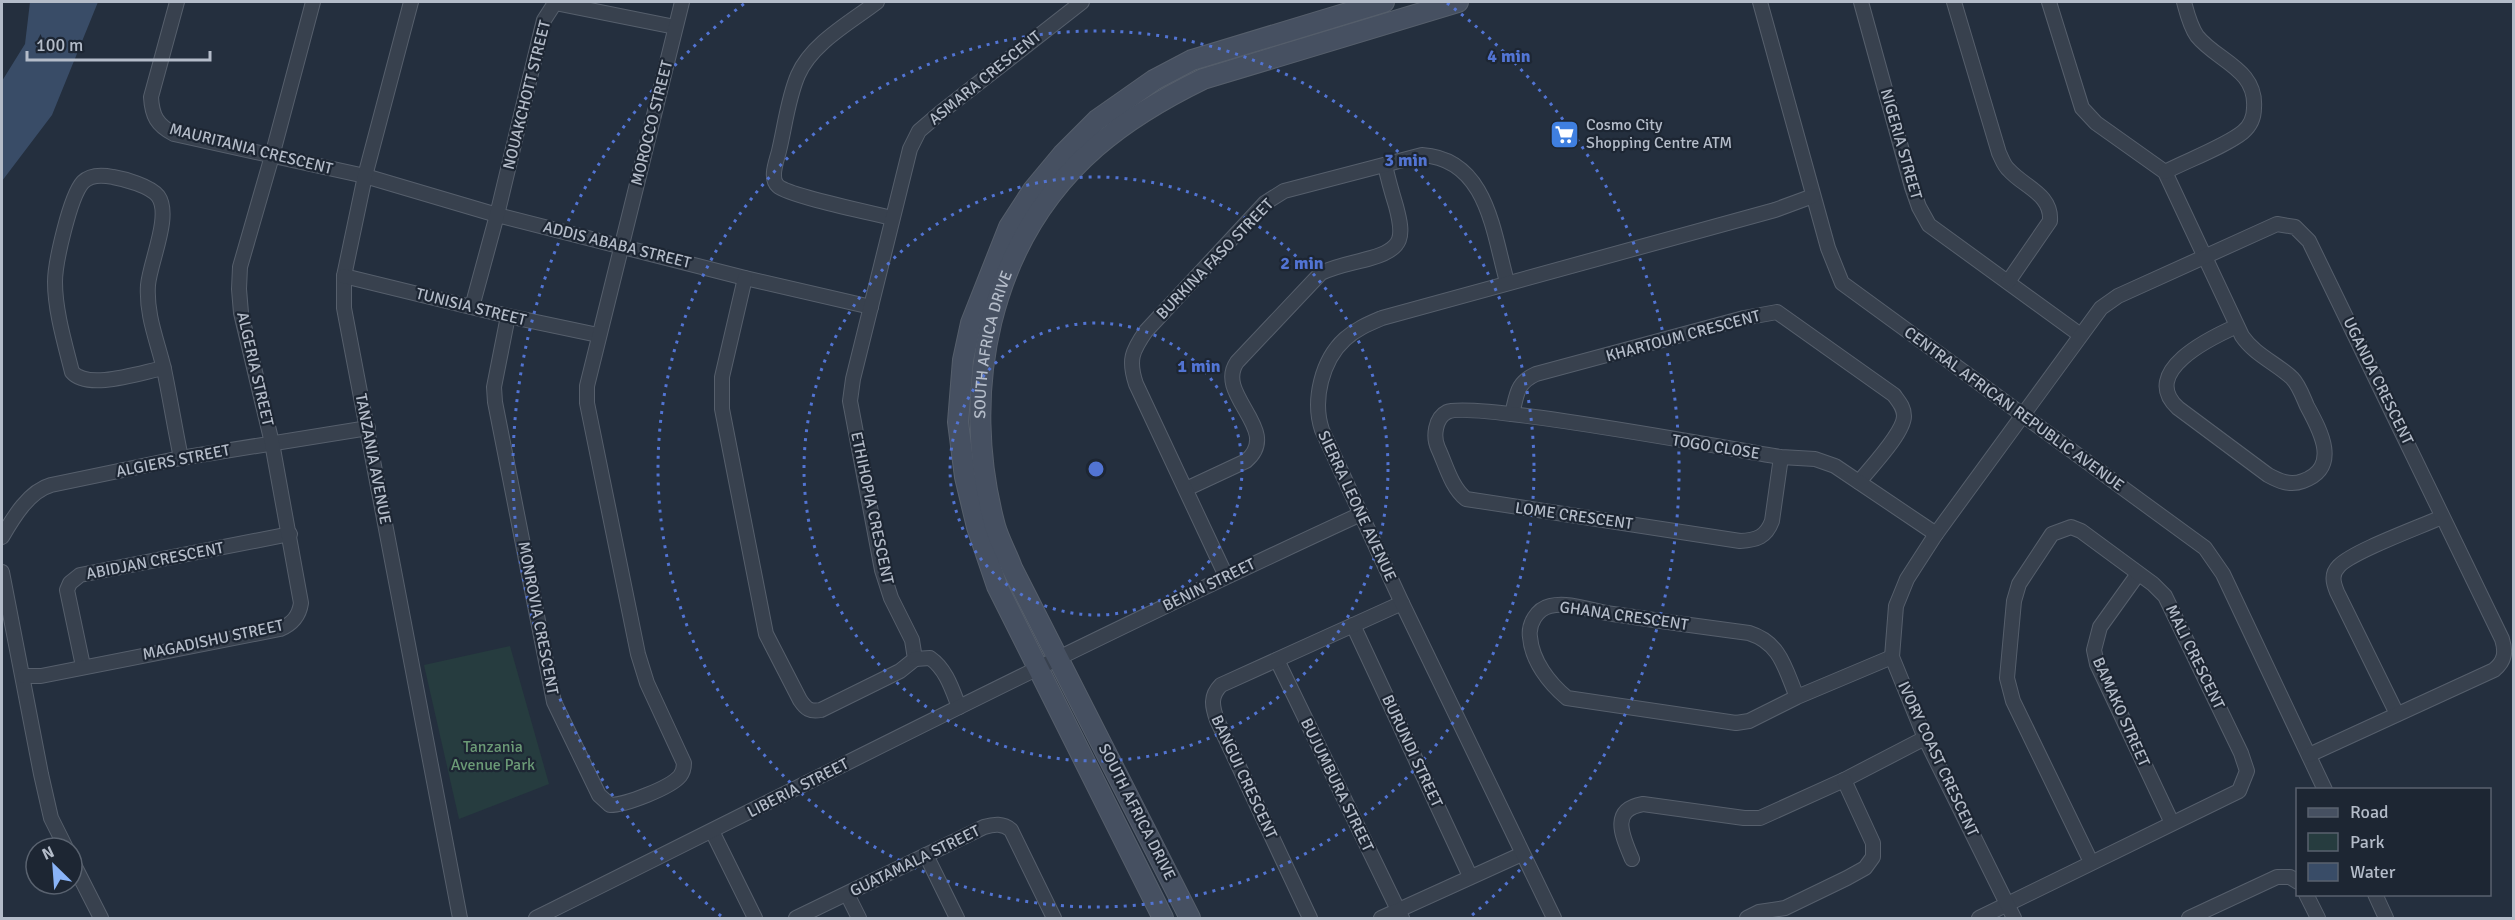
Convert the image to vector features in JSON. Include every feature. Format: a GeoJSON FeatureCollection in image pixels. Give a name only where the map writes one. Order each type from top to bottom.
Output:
{"type":"FeatureCollection","features":[{"type":"Feature","properties":{"kind":"street","name":"MAURITANIA CRESCENT"},"geometry":{"type":"LineString","coordinates":[[177,2],[151,97],[155,120],[163,128],[174,134],[365,176]]}},
{"type":"Feature","properties":{"kind":"street","name":"ALGERIA STREET"},"geometry":{"type":"LineString","coordinates":[[272,443],[241,313],[240,267],[313,2]]}},
{"type":"Feature","properties":{"kind":"street","name":"TANZANIA AVENUE"},"geometry":{"type":"LineString","coordinates":[[411,2],[365,176],[344,276],[344,308],[460,918]]}},
{"type":"Feature","properties":{"kind":"street","name":"MOROCCO STREET"},"geometry":{"type":"LineString","coordinates":[[598,335],[682,2]]}},
{"type":"Feature","properties":{"kind":"street"},"geometry":{"type":"LineString","coordinates":[[877,2],[816,50],[804,63],[794,88],[775,167],[774,181],[778,186],[796,194],[892,218]]}},
{"type":"Feature","properties":{"kind":"street","name":"ASMARA CRESCENT"},"geometry":{"type":"LineString","coordinates":[[892,218],[910,149],[919,131],[1082,2]]}},
{"type":"Feature","properties":{"kind":"street","name":"SOUTH AFRICA DRIVE"},"geometry":{"type":"LineString","coordinates":[[1163,918],[994,576],[968,496],[959,441],[963,360],[970,323],[1009,227],[1033,190],[1063,154],[1097,120],[1154,80],[1192,60],[1384,2]]}},
{"type":"Feature","properties":{"kind":"street","name":"SOUTH AFRICA DRIVE"},"geometry":{"type":"LineString","coordinates":[[1190,918],[1012,568],[996,529],[984,470],[980,430],[986,341],[993,310],[1012,260],[1038,212],[1059,185],[1095,148],[1133,118],[1169,95],[1203,79],[1458,2]]}},
{"type":"Feature","properties":{"kind":"street","name":"CENTRAL AFRICAN REPUBLIC AVENUE"},"geometry":{"type":"LineString","coordinates":[[1760,2],[1831,260],[1842,283],[2205,548],[2223,574],[2325,788]]}},
{"type":"Feature","properties":{"kind":"street","name":"NIGERIA STREET"},"geometry":{"type":"LineString","coordinates":[[1861,2],[1912,186],[1929,225],[2079,334]]}},
{"type":"Feature","properties":{"kind":"street"},"geometry":{"type":"LineString","coordinates":[[1954,2],[1999,153],[2006,168],[2044,198],[2051,213],[2050,221],[2008,282]]}},
{"type":"Feature","properties":{"kind":"street"},"geometry":{"type":"LineString","coordinates":[[2049,2],[2082,108],[2096,123],[2165,172],[2206,254],[2236,326],[2255,351],[2295,382],[2321,433],[2325,449],[2316,472],[2296,484],[2279,482],[2268,475],[2178,408],[2169,397],[2168,380],[2182,358],[2201,343],[2236,326]]}},
{"type":"Feature","properties":{"kind":"street"},"geometry":{"type":"LineString","coordinates":[[2165,172],[2240,134],[2252,121],[2255,106],[2252,89],[2243,73],[2198,37],[2191,25],[2184,2]]}},
{"type":"Feature","properties":{"kind":"street","name":"NOUAKCHOTT STREET"},"geometry":{"type":"LineString","coordinates":[[472,307],[497,215],[544,20],[555,3],[675,27]]}},
{"type":"Feature","properties":{"kind":"street","name":"BURKINA FASO STREET"},"geometry":{"type":"LineString","coordinates":[[1226,576],[1134,376],[1131,357],[1136,345],[1177,297],[1265,204],[1275,196],[1295,188],[1422,155],[1434,156],[1454,164],[1466,172],[1474,182],[1485,204],[1507,282]]}},
{"type":"Feature","properties":{"kind":"street"},"geometry":{"type":"LineString","coordinates":[[1186,489],[1246,461],[1257,447],[1254,429],[1231,381],[1233,368],[1237,362],[1321,273],[1333,267],[1382,254],[1393,249],[1399,241],[1401,227],[1385,165]]}},
{"type":"Feature","properties":{"kind":"street"},"geometry":{"type":"LineString","coordinates":[[164,368],[95,381],[83,380],[72,372],[55,283],[70,211],[79,188],[84,181],[92,177],[101,175],[115,177],[149,189],[159,197],[161,203],[163,219],[151,267],[147,298],[150,319],[164,368],[181,458]]}},
{"type":"Feature","properties":{"kind":"street","name":"ADDIS ABABA STREET"},"geometry":{"type":"LineString","coordinates":[[365,176],[497,215],[870,307]]}},
{"type":"Feature","properties":{"kind":"street","name":"SIERRA LEONE AVENUE"},"geometry":{"type":"LineString","coordinates":[[1554,918],[1402,603],[1319,420],[1321,382],[1335,350],[1353,332],[1382,318],[1775,210],[1813,196]]}},
{"type":"Feature","properties":{"kind":"street","name":"ETHIHOPIA CRESCENT"},"geometry":{"type":"LineString","coordinates":[[892,218],[853,379],[850,401],[882,570],[891,598],[912,640],[915,659]]}},
{"type":"Feature","properties":{"kind":"street","name":"UGANDA CRESCENT"},"geometry":{"type":"LineString","coordinates":[[2021,415],[2079,334],[2100,308],[2112,299],[2206,254],[2277,224],[2295,227],[2306,236],[2365,352],[2502,639],[2504,657],[2494,670],[2309,755]]}},
{"type":"Feature","properties":{"kind":"street","name":"TUNISIA STREET"},"geometry":{"type":"LineString","coordinates":[[344,276],[508,316],[598,335]]}},
{"type":"Feature","properties":{"kind":"street"},"geometry":{"type":"LineString","coordinates":[[745,278],[722,376],[722,410],[766,634],[806,709],[821,710],[900,671],[915,659],[930,658],[936,661],[944,671],[959,707]]}},
{"type":"Feature","properties":{"kind":"street","name":"KHARTOUM CRESCENT"},"geometry":{"type":"LineString","coordinates":[[1512,414],[1520,386],[1525,379],[1744,318],[1778,312],[1894,395],[1902,405],[1904,417],[1900,428],[1859,482]]}},
{"type":"Feature","properties":{"kind":"street","name":"MONROVIA CRESCENT"},"geometry":{"type":"LineString","coordinates":[[508,316],[494,387],[495,402],[554,702],[599,795],[610,804],[621,805],[674,781],[684,769],[684,763],[647,683],[638,654],[587,403],[587,386],[598,335]]}},
{"type":"Feature","properties":{"kind":"street","name":"LOME CRESCENT"},"geometry":{"type":"LineString","coordinates":[[1512,414],[1462,409],[1447,412],[1439,420],[1436,442],[1455,487],[1466,499],[1728,539],[1755,540],[1769,531],[1773,521],[1780,457]]}},
{"type":"Feature","properties":{"kind":"street","name":"TOGO CLOSE"},"geometry":{"type":"LineString","coordinates":[[1512,414],[1780,457],[1815,459],[1835,466],[1936,534]]}},
{"type":"Feature","properties":{"kind":"street","name":"IVORY COAST CRESCENT"},"geometry":{"type":"LineString","coordinates":[[2014,918],[1925,738],[1892,657],[1893,632],[1900,594],[1907,579],[1936,534],[2021,415]]}},
{"type":"Feature","properties":{"kind":"street","name":"ALGIERS STREET"},"geometry":{"type":"LineString","coordinates":[[2,537],[30,498],[41,488],[181,458],[368,428]]}},
{"type":"Feature","properties":{"kind":"street","name":"MAGADISHU STREET"},"geometry":{"type":"LineString","coordinates":[[24,676],[41,676],[288,626],[298,615],[301,603],[272,443]]}},
{"type":"Feature","properties":{"kind":"street","name":"BENIN STREET"},"geometry":{"type":"LineString","coordinates":[[1059,658],[1226,576],[1361,514]]}},
{"type":"Feature","properties":{"kind":"street"},"geometry":{"type":"LineString","coordinates":[[2397,714],[2337,592],[2334,572],[2353,556],[2442,517]]}},
{"type":"Feature","properties":{"kind":"street","name":"MALI CRESCENT"},"geometry":{"type":"LineString","coordinates":[[1979,918],[2239,791],[2247,771],[2241,753],[2165,596],[2080,531],[2071,527],[2052,534],[2019,584],[2014,601],[2007,670],[2010,689],[2091,862]]}},
{"type":"Feature","properties":{"kind":"street","name":"ABIDJAN CRESCENT"},"geometry":{"type":"LineString","coordinates":[[83,666],[68,590],[70,584],[80,575],[290,534]]}},
{"type":"Feature","properties":{"kind":"street"},"geometry":{"type":"LineString","coordinates":[[2,572],[51,818],[60,836]]}},
{"type":"Feature","properties":{"kind":"street","name":"BAMAKO STREET"},"geometry":{"type":"LineString","coordinates":[[2138,574],[2100,627],[2094,650],[2097,664],[2172,823]]}},
{"type":"Feature","properties":{"kind":"street","name":"BANGUI CRESCENT"},"geometry":{"type":"LineString","coordinates":[[1310,918],[1213,708],[1212,700],[1215,691],[1221,685],[1402,603]]}},
{"type":"Feature","properties":{"kind":"street","name":"GHANA CRESCENT"},"geometry":{"type":"LineString","coordinates":[[1797,697],[1774,648],[1764,638],[1749,633],[1611,614],[1564,605],[1550,606],[1539,611],[1529,630],[1530,644],[1544,673],[1554,687],[1567,698],[1736,723],[1749,721],[1797,697],[1892,657]]}},
{"type":"Feature","properties":{"kind":"street","name":"BURUNDI STREET"},"geometry":{"type":"LineString","coordinates":[[1353,625],[1470,876]]}},
{"type":"Feature","properties":{"kind":"street","name":"LIBERIA STREET"},"geometry":{"type":"LineString","coordinates":[[536,918],[1059,658]]}},
{"type":"Feature","properties":{"kind":"street","name":"BUJUMBURA STREET"},"geometry":{"type":"LineString","coordinates":[[1277,660],[1400,914]]}},
{"type":"Feature","properties":{"kind":"street"},"geometry":{"type":"LineString","coordinates":[[1632,859],[1621,825],[1622,817],[1632,806],[1643,804],[1744,818],[1760,818],[1844,780],[1925,738]]}},
{"type":"Feature","properties":{"kind":"street"},"geometry":{"type":"LineString","coordinates":[[1753,915],[1785,908],[1865,868],[1873,857],[1873,843],[1844,780]]}},
{"type":"Feature","properties":{"kind":"street","name":"GUATAMALA STREET"},"geometry":{"type":"LineString","coordinates":[[796,918],[984,827],[1005,825],[1011,830],[1054,918]]}},
{"type":"Feature","properties":{"kind":"street"},"geometry":{"type":"LineString","coordinates":[[712,831],[755,918]]}},
{"type":"Feature","properties":{"kind":"street"},"geometry":{"type":"LineString","coordinates":[[1381,918],[1400,914],[1470,876],[1522,854]]}},
{"type":"Feature","properties":{"kind":"street"},"geometry":{"type":"LineString","coordinates":[[926,855],[957,918]]}},
{"type":"Feature","properties":{"kind":"street"},"geometry":{"type":"LineString","coordinates":[[2189,918],[2213,913],[2277,877],[2290,877],[2296,881]]}},
{"type":"Feature","properties":{"kind":"street"},"geometry":{"type":"LineString","coordinates":[[84,885],[101,918]]}},
{"type":"Feature","properties":{"kind":"street"},"geometry":{"type":"LineString","coordinates":[[847,894],[859,918]]}},
{"type":"Feature","properties":{"kind":"street"},"geometry":{"type":"LineString","coordinates":[[2307,896],[2318,918]]}},
{"type":"Feature","properties":{"kind":"street"},"geometry":{"type":"LineString","coordinates":[[2376,896],[2386,918]]}},
{"type":"Feature","properties":{"kind":"green space","name":"Tanzania Avenue Park"},"geometry":{"type":"Polygon","coordinates":[[[510,646],[549,784],[459,819],[424,665],[510,646]]]}},
{"type":"Feature","properties":{"kind":"water"},"geometry":{"type":"Polygon","coordinates":[[[30,2],[98,2],[52,115],[2,181],[2,81],[25,44],[30,2]]]}},
{"type":"Feature","properties":{"kind":"place","name":"Cosmo City Shopping Centre ATM"},"geometry":{"type":"Point","coordinates":[1565,134]}}]}
